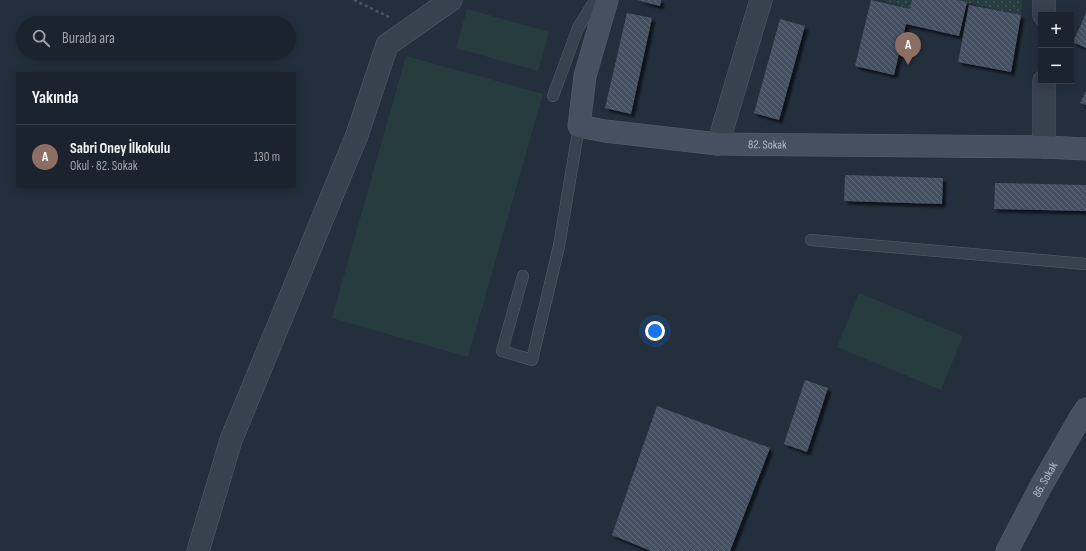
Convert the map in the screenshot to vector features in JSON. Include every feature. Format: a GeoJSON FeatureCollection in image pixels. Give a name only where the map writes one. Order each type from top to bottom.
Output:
{"type":"FeatureCollection","features":[{"type":"Feature","properties":{"kind":"street"},"geometry":{"type":"LineString","coordinates":[[198,551],[231,440],[357,134],[387,45],[451,0]]}},
{"type":"Feature","properties":{"kind":"street"},"geometry":{"type":"LineString","coordinates":[[579,126],[585,76],[607,0]]}},
{"type":"Feature","properties":{"kind":"street"},"geometry":{"type":"LineString","coordinates":[[718,144],[761,0]]}},
{"type":"Feature","properties":{"kind":"street"},"geometry":{"type":"LineString","coordinates":[[1044,0],[1044,12]]}},
{"type":"Feature","properties":{"kind":"street"},"geometry":{"type":"LineString","coordinates":[[1044,84],[1044,147]]}},
{"type":"Feature","properties":{"kind":"street","name":"82. Sokak"},"geometry":{"type":"LineString","coordinates":[[579,126],[605,131],[718,144],[1044,147],[1086,149]]}},
{"type":"Feature","properties":{"kind":"street","name":"86. Sokak"},"geometry":{"type":"LineString","coordinates":[[1007,551],[1041,486],[1086,409]]}},
{"type":"Feature","properties":{"kind":"lane"},"geometry":{"type":"LineString","coordinates":[[553,96],[578,28],[594,2],[597,0]]}},
{"type":"Feature","properties":{"kind":"lane"},"geometry":{"type":"LineString","coordinates":[[523,276],[502,351],[532,360],[559,246],[579,126]]}},
{"type":"Feature","properties":{"kind":"lane"},"geometry":{"type":"LineString","coordinates":[[811,240],[1086,264]]}},
{"type":"Feature","properties":{"kind":"path"},"geometry":{"type":"LineString","coordinates":[[354,0],[396,20],[406,31]]}},
{"type":"Feature","properties":{"kind":"green space"},"geometry":{"type":"Polygon","coordinates":[[[882,0],[912,0],[910,9],[882,0]]]}},
{"type":"Feature","properties":{"kind":"green space"},"geometry":{"type":"Polygon","coordinates":[[[955,0],[1022,0],[1021,15],[955,0]]]}},
{"type":"Feature","properties":{"kind":"green space"},"geometry":{"type":"Polygon","coordinates":[[[467,9],[549,32],[538,71],[456,48],[467,9]]]}},
{"type":"Feature","properties":{"kind":"green space"},"geometry":{"type":"Polygon","coordinates":[[[406,56],[543,94],[468,357],[332,318],[406,56]]]}},
{"type":"Feature","properties":{"kind":"green space"},"geometry":{"type":"Polygon","coordinates":[[[859,293],[963,336],[941,390],[837,347],[859,293]]]}},
{"type":"Feature","properties":{"kind":"building"},"geometry":{"type":"Polygon","coordinates":[[[637,0],[661,0],[660,6],[637,0]]]}},
{"type":"Feature","properties":{"kind":"building"},"geometry":{"type":"Polygon","coordinates":[[[871,0],[910,9],[912,0],[957,0],[967,2],[959,36],[906,24],[894,75],[855,66],[871,0]]]}},
{"type":"Feature","properties":{"kind":"building"},"geometry":{"type":"Polygon","coordinates":[[[969,5],[1021,15],[1011,72],[958,62],[969,5]]]}},
{"type":"Feature","properties":{"kind":"building"},"geometry":{"type":"Polygon","coordinates":[[[627,13],[652,18],[631,114],[605,108],[627,13]]]}},
{"type":"Feature","properties":{"kind":"building"},"geometry":{"type":"Polygon","coordinates":[[[1086,13],[1086,48],[1074,42],[1086,13]]]}},
{"type":"Feature","properties":{"kind":"building"},"geometry":{"type":"Polygon","coordinates":[[[780,19],[805,26],[779,120],[754,113],[780,19]]]}},
{"type":"Feature","properties":{"kind":"building"},"geometry":{"type":"Polygon","coordinates":[[[1086,91],[1086,105],[1080,103],[1086,91]]]}},
{"type":"Feature","properties":{"kind":"building"},"geometry":{"type":"Polygon","coordinates":[[[845,175],[943,178],[942,204],[844,201],[845,175]]]}},
{"type":"Feature","properties":{"kind":"building"},"geometry":{"type":"Polygon","coordinates":[[[995,183],[1086,185],[1086,211],[994,209],[995,183]]]}},
{"type":"Feature","properties":{"kind":"building"},"geometry":{"type":"Polygon","coordinates":[[[805,380],[828,388],[807,452],[784,444],[805,380]]]}},
{"type":"Feature","properties":{"kind":"building"},"geometry":{"type":"Polygon","coordinates":[[[657,406],[770,448],[730,551],[651,551],[612,535],[657,406]]]}},
{"type":"Feature","properties":{"kind":"place","name":"Sabri Oney İlkokulu"},"geometry":{"type":"Point","coordinates":[908,65]}}]}
